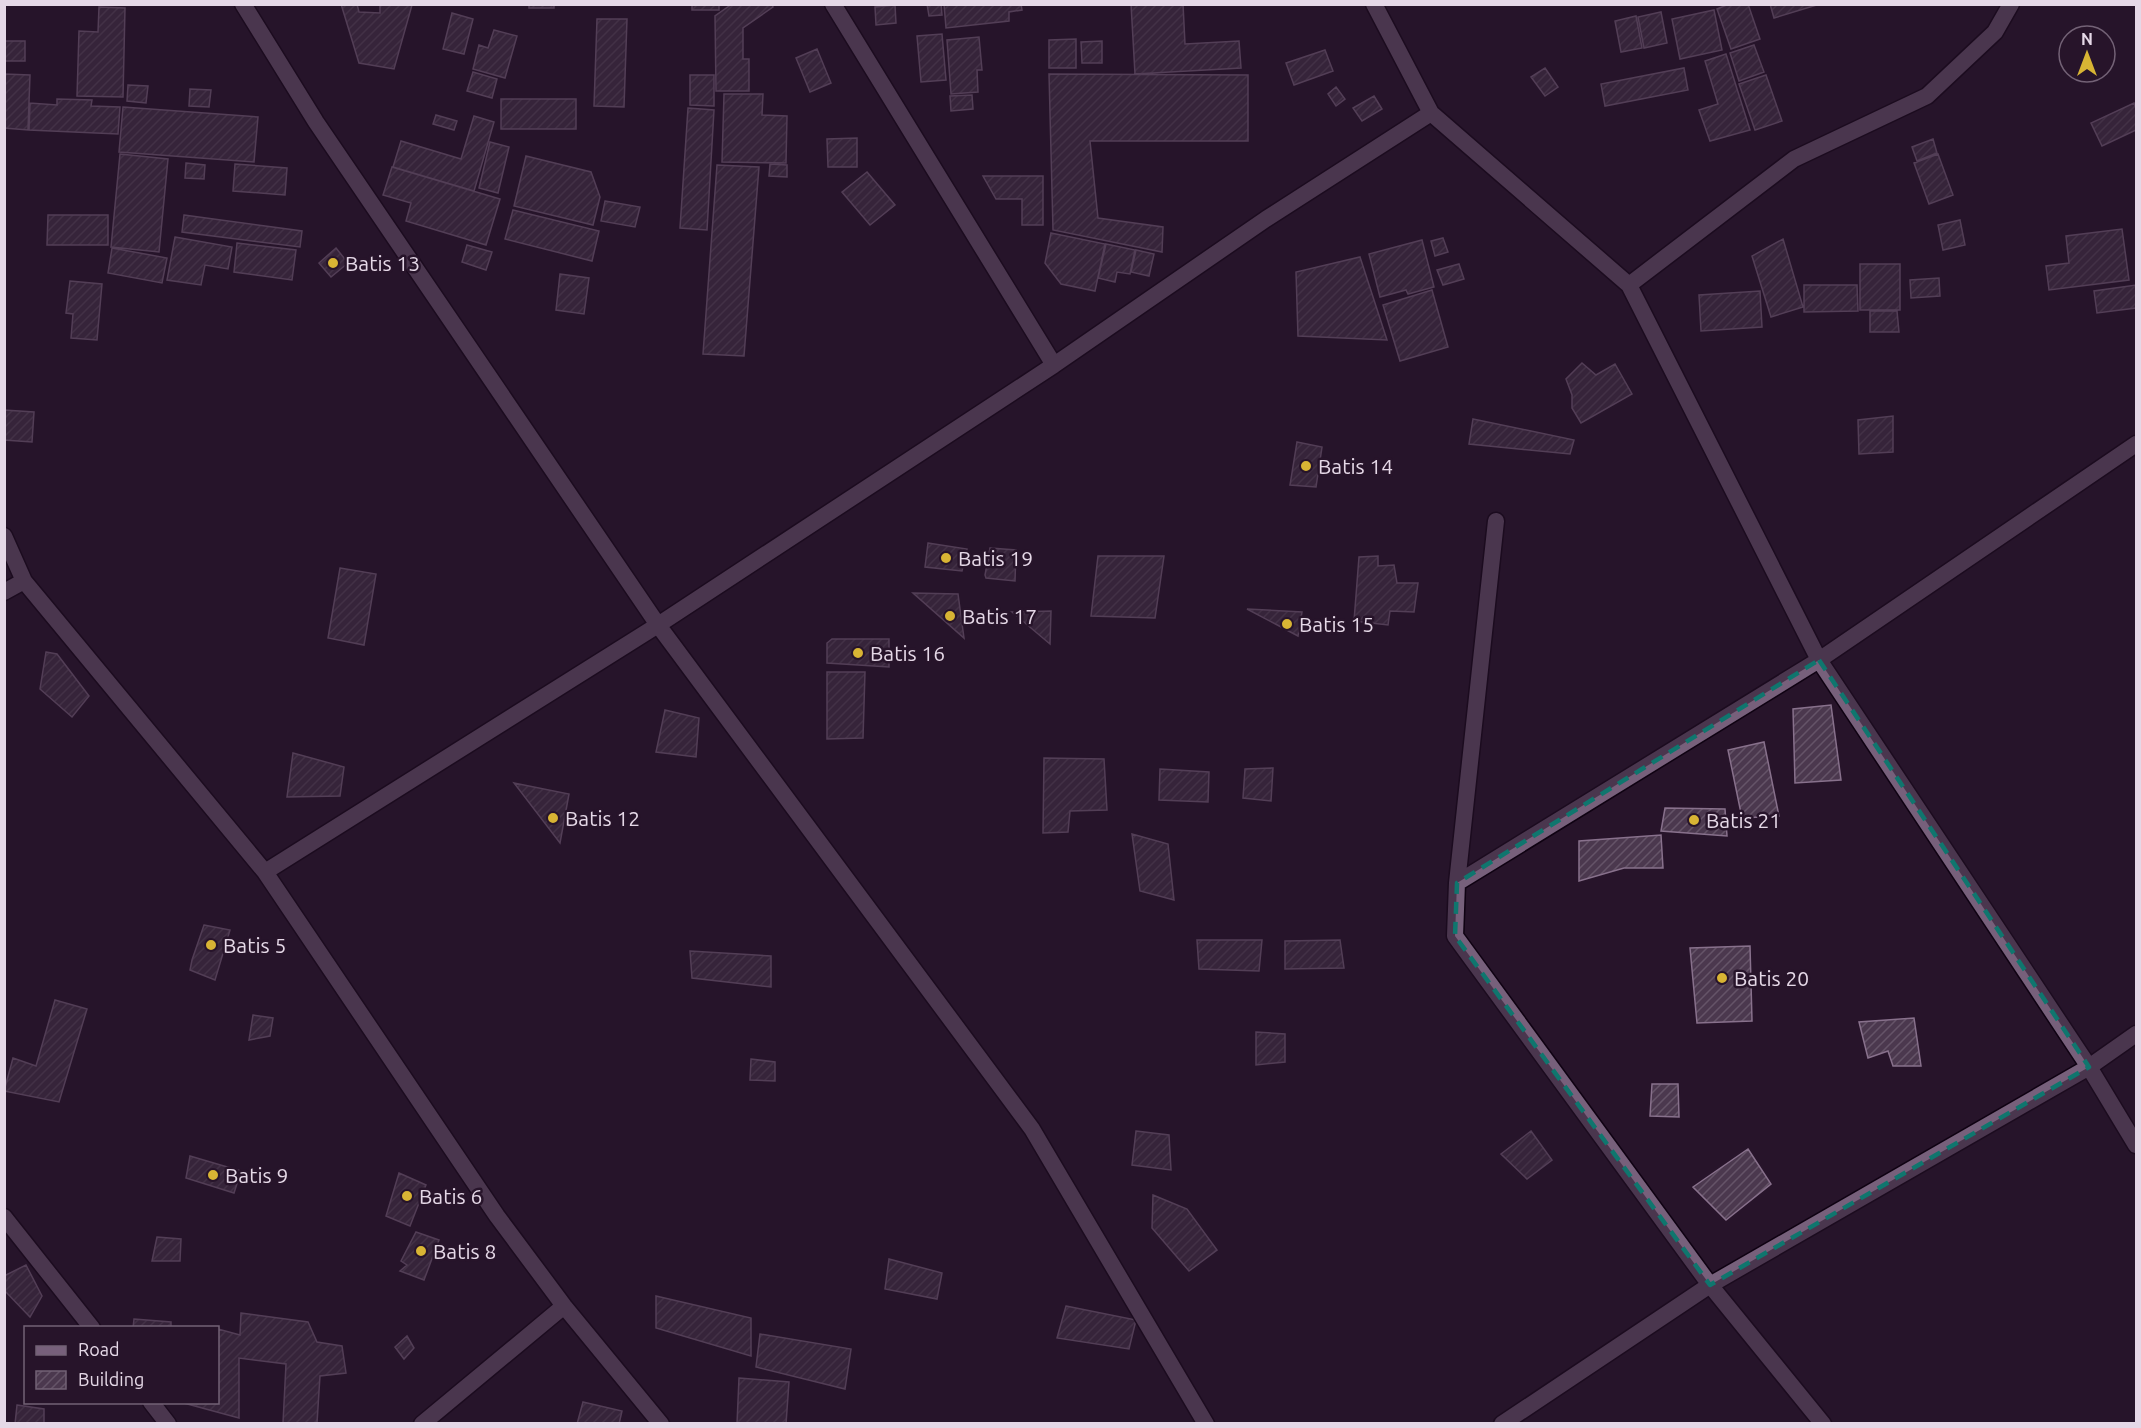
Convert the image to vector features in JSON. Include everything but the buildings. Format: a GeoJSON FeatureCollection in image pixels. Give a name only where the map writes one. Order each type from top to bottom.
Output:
{"type":"FeatureCollection","features":[{"type":"Feature","properties":{"kind":"street"},"geometry":{"type":"LineString","coordinates":[[243,4],[316,122],[658,625],[1032,1129],[1206,1424]]}},
{"type":"Feature","properties":{"kind":"street"},"geometry":{"type":"LineString","coordinates":[[833,4],[1054,365]]}},
{"type":"Feature","properties":{"kind":"street"},"geometry":{"type":"LineString","coordinates":[[1374,4],[1431,113],[1629,285],[1819,660],[2089,1067],[2136,1145]]}},
{"type":"Feature","properties":{"kind":"street"},"geometry":{"type":"LineString","coordinates":[[1629,285],[1794,159],[1927,96],[1995,32],[2011,4]]}},
{"type":"Feature","properties":{"kind":"street"},"geometry":{"type":"LineString","coordinates":[[265,872],[658,625],[1054,365],[1266,219],[1431,113]]}},
{"type":"Feature","properties":{"kind":"street"},"geometry":{"type":"LineString","coordinates":[[1457,882],[1819,660],[2136,444]]}},
{"type":"Feature","properties":{"kind":"street"},"geometry":{"type":"LineString","coordinates":[[1496,521],[1457,882],[1455,936],[1710,1285],[1823,1424]]}},
{"type":"Feature","properties":{"kind":"street"},"geometry":{"type":"LineString","coordinates":[[4,536],[24,581],[265,872],[490,1206],[564,1306],[661,1424]]}},
{"type":"Feature","properties":{"kind":"street"},"geometry":{"type":"LineString","coordinates":[[4,592],[24,581]]}},
{"type":"Feature","properties":{"kind":"street"},"geometry":{"type":"LineString","coordinates":[[1502,1424],[1710,1285],[2089,1067],[2136,1034]]}},
{"type":"Feature","properties":{"kind":"street"},"geometry":{"type":"LineString","coordinates":[[4,1216],[90,1326]]}},
{"type":"Feature","properties":{"kind":"street"},"geometry":{"type":"LineString","coordinates":[[422,1424],[564,1306]]}},
{"type":"Feature","properties":{"kind":"street"},"geometry":{"type":"LineString","coordinates":[[153,1404],[168,1424]]}},
{"type":"Feature","properties":{"kind":"highlighted area"},"geometry":{"type":"Polygon","coordinates":[[[1819,660],[2089,1067],[1710,1285],[1455,936],[1457,883],[1819,660]]]}},
{"type":"Feature","properties":{"kind":"place","name":"Batis 13"},"geometry":{"type":"Point","coordinates":[333,263]}},
{"type":"Feature","properties":{"kind":"place","name":"Batis 14"},"geometry":{"type":"Point","coordinates":[1306,466]}},
{"type":"Feature","properties":{"kind":"place","name":"Batis 19"},"geometry":{"type":"Point","coordinates":[946,558]}},
{"type":"Feature","properties":{"kind":"place","name":"Batis 17"},"geometry":{"type":"Point","coordinates":[950,616]}},
{"type":"Feature","properties":{"kind":"place","name":"Batis 15"},"geometry":{"type":"Point","coordinates":[1287,624]}},
{"type":"Feature","properties":{"kind":"place","name":"Batis 16"},"geometry":{"type":"Point","coordinates":[858,653]}},
{"type":"Feature","properties":{"kind":"place","name":"Batis 12"},"geometry":{"type":"Point","coordinates":[553,818]}},
{"type":"Feature","properties":{"kind":"place","name":"Batis 21"},"geometry":{"type":"Point","coordinates":[1694,820]}},
{"type":"Feature","properties":{"kind":"place","name":"Batis 5"},"geometry":{"type":"Point","coordinates":[211,945]}},
{"type":"Feature","properties":{"kind":"place","name":"Batis 20"},"geometry":{"type":"Point","coordinates":[1722,978]}},
{"type":"Feature","properties":{"kind":"place","name":"Batis 9"},"geometry":{"type":"Point","coordinates":[213,1175]}},
{"type":"Feature","properties":{"kind":"place","name":"Batis 6"},"geometry":{"type":"Point","coordinates":[407,1196]}},
{"type":"Feature","properties":{"kind":"place","name":"Batis 8"},"geometry":{"type":"Point","coordinates":[421,1251]}}]}
